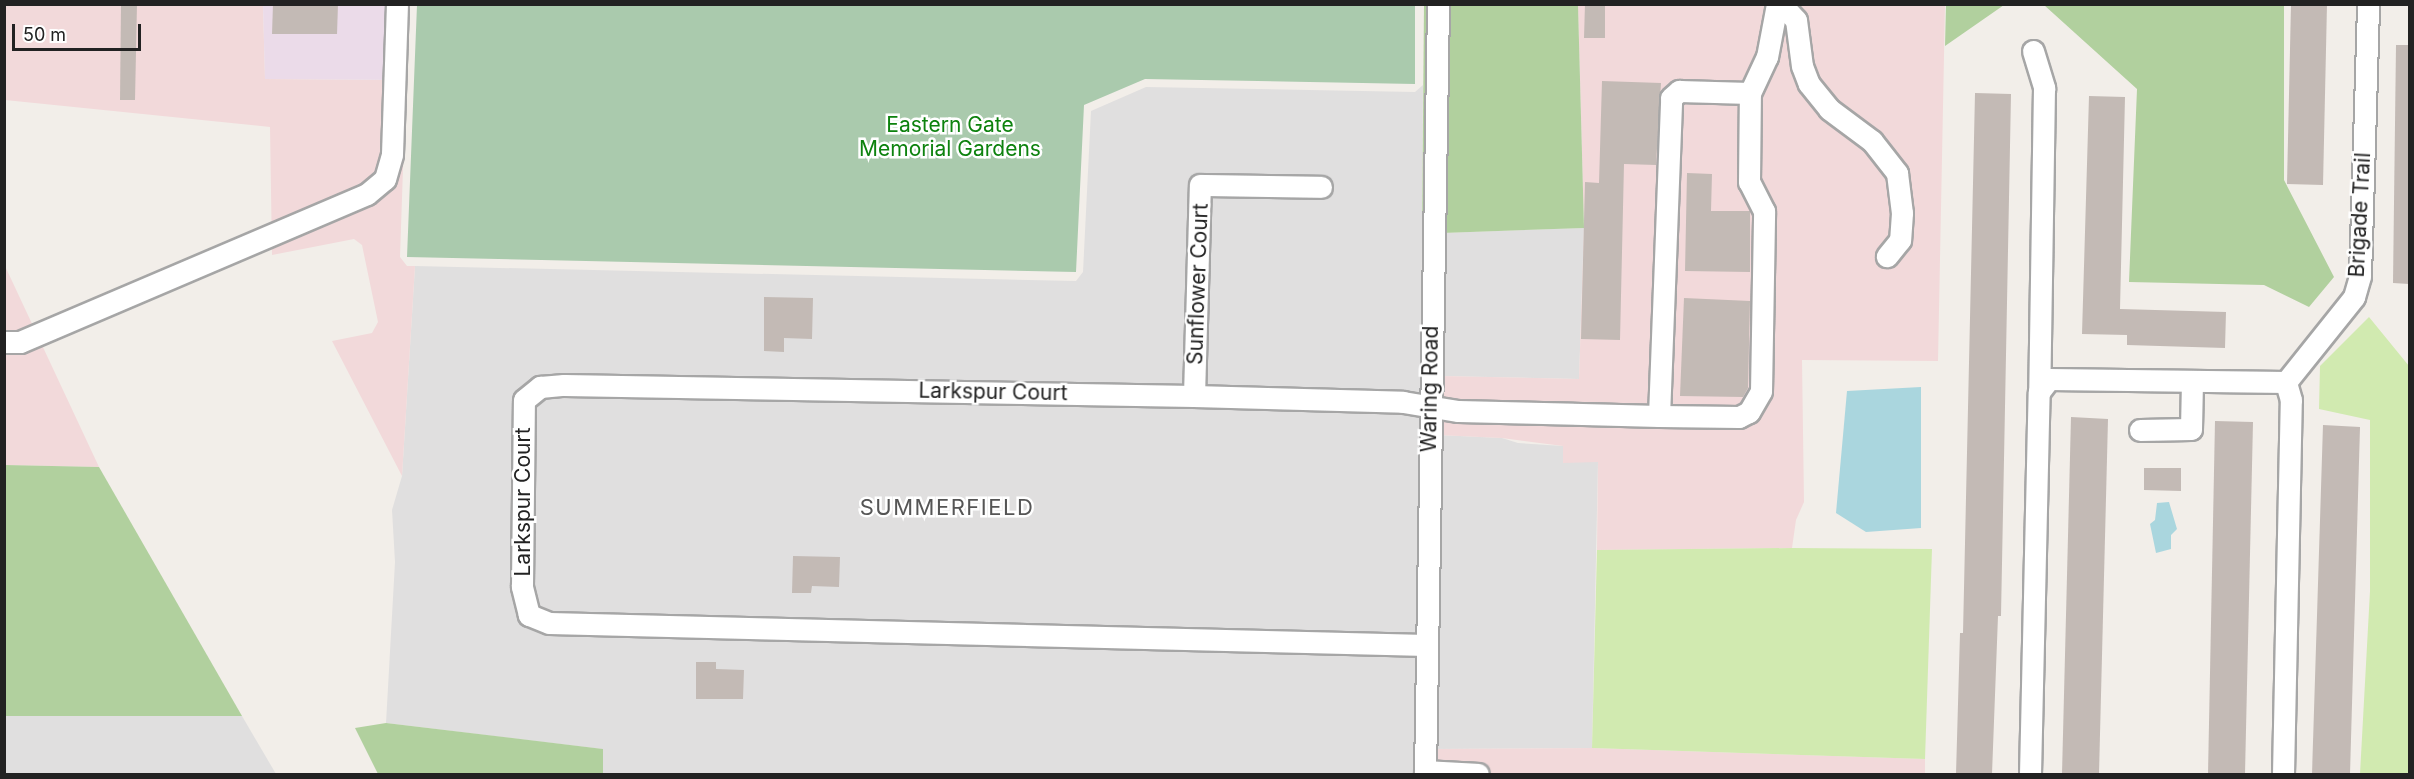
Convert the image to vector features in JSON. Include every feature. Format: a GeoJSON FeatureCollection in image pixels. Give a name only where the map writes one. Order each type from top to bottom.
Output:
{"type":"FeatureCollection","features":[{"type":"Feature","properties":{"kind":"street"},"geometry":{"type":"LineString","coordinates":[[4,342],[20,342],[368,194],[385,179],[392,154],[397,4]]}},
{"type":"Feature","properties":{"kind":"street","name":"Waring Road"},"geometry":{"type":"LineString","coordinates":[[1425,773],[1438,4]]}},
{"type":"Feature","properties":{"kind":"street"},"geometry":{"type":"LineString","coordinates":[[1659,416],[1671,98],[1678,91],[1750,93],[1767,57],[1779,4]]}},
{"type":"Feature","properties":{"kind":"street"},"geometry":{"type":"LineString","coordinates":[[1779,4],[1796,20],[1802,66],[1809,84],[1829,109],[1872,141],[1897,173],[1902,213],[1900,240],[1887,256]]}},
{"type":"Feature","properties":{"kind":"street","name":"Brigade Trail"},"geometry":{"type":"LineString","coordinates":[[2288,391],[2354,297],[2360,276],[2368,4]]}},
{"type":"Feature","properties":{"kind":"street"},"geometry":{"type":"LineString","coordinates":[[2030,774],[2040,392],[2044,88],[2033,51]]}},
{"type":"Feature","properties":{"kind":"street","name":"Larkspur Court"},"geometry":{"type":"LineString","coordinates":[[1426,645],[549,623],[529,615],[522,586],[524,400],[540,387],[1194,396],[1430,405],[1458,411],[1739,417],[1749,412],[1761,391],[1764,211],[1749,182],[1750,93]]}},
{"type":"Feature","properties":{"kind":"street","name":"Sunflower Court"},"geometry":{"type":"LineString","coordinates":[[1194,396],[1200,185],[1321,187]]}},
{"type":"Feature","properties":{"kind":"street"},"geometry":{"type":"LineString","coordinates":[[2040,392],[2049,379],[2192,381],[2288,391],[2283,774]]}},
{"type":"Feature","properties":{"kind":"street"},"geometry":{"type":"LineString","coordinates":[[2140,430],[2190,429],[2192,381]]}},
{"type":"Feature","properties":{"kind":"street"},"geometry":{"type":"LineString","coordinates":[[1425,773],[1478,774]]}},
{"type":"Feature","properties":{"kind":"shaded area"},"geometry":{"type":"Polygon","coordinates":[[[4,5],[263,5],[265,79],[406,80],[400,257],[407,266],[415,266],[402,476],[332,341],[372,333],[378,322],[362,245],[354,239],[272,255],[270,127],[5,100],[4,5]]]}},
{"type":"Feature","properties":{"kind":"shaded area"},"geometry":{"type":"Polygon","coordinates":[[[263,5],[409,5],[406,80],[265,79],[263,5]]]}},
{"type":"Feature","properties":{"kind":"shaded area"},"geometry":{"type":"Polygon","coordinates":[[[1578,5],[1945,5],[1938,361],[1802,360],[1804,502],[1796,520],[1792,548],[1597,550],[1598,462],[1563,463],[1563,446],[1502,438],[1438,435],[1439,376],[1579,379],[1584,228],[1578,5]]]}},
{"type":"Feature","properties":{"kind":"shaded area"},"geometry":{"type":"Polygon","coordinates":[[[1423,85],[1421,394],[1203,386],[1209,195],[1329,197],[1330,178],[1201,175],[1186,386],[535,379],[521,617],[1417,654],[1416,774],[603,774],[602,749],[386,723],[395,562],[392,510],[402,476],[415,266],[1076,281],[1083,272],[1091,111],[1146,87],[1415,92],[1423,85]]]}},
{"type":"Feature","properties":{"kind":"shaded area"},"geometry":{"type":"Polygon","coordinates":[[[1584,228],[1579,379],[1439,376],[1442,233],[1584,228]]]}},
{"type":"Feature","properties":{"kind":"shaded area"},"geometry":{"type":"Polygon","coordinates":[[[5,266],[99,467],[5,465],[5,266]]]}},
{"type":"Feature","properties":{"kind":"shaded area"},"geometry":{"type":"Polygon","coordinates":[[[564,395],[1203,406],[1421,414],[1417,634],[551,613],[536,607],[531,584],[532,406],[543,397],[564,395]]]}},
{"type":"Feature","properties":{"kind":"shaded area"},"geometry":{"type":"Polygon","coordinates":[[[1438,435],[1502,438],[1518,443],[1563,446],[1563,456],[1598,462],[1592,748],[1434,749],[1438,435]]]}},
{"type":"Feature","properties":{"kind":"shaded area"},"geometry":{"type":"Polygon","coordinates":[[[4,716],[242,716],[276,774],[5,774],[4,716]]]}},
{"type":"Feature","properties":{"kind":"shaded area"},"geometry":{"type":"Polygon","coordinates":[[[1592,748],[1925,759],[1925,774],[1433,774],[1434,749],[1592,748]]]}},
{"type":"Feature","properties":{"kind":"green space"},"geometry":{"type":"Polygon","coordinates":[[[1429,4],[1424,234],[1422,234],[1424,5],[1429,4]]]}},
{"type":"Feature","properties":{"kind":"green space"},"geometry":{"type":"Polygon","coordinates":[[[1946,4],[2004,5],[1945,46],[1946,4]]]}},
{"type":"Feature","properties":{"kind":"green space","name":"Eastern Gate Memorial Gardens"},"geometry":{"type":"Polygon","coordinates":[[[417,5],[1415,5],[1415,84],[1145,79],[1084,105],[1076,272],[407,257],[417,5]]]}},
{"type":"Feature","properties":{"kind":"green space"},"geometry":{"type":"Polygon","coordinates":[[[1447,5],[1578,5],[1584,228],[1442,233],[1447,5]]]}},
{"type":"Feature","properties":{"kind":"green space"},"geometry":{"type":"Polygon","coordinates":[[[2044,5],[2284,5],[2284,180],[2334,277],[2309,307],[2264,285],[2129,282],[2137,89],[2044,5]]]}},
{"type":"Feature","properties":{"kind":"green space"},"geometry":{"type":"Polygon","coordinates":[[[2369,317],[2409,366],[2409,774],[2360,774],[2370,591],[2370,420],[2319,409],[2320,366],[2369,317]]]}},
{"type":"Feature","properties":{"kind":"green space"},"geometry":{"type":"Polygon","coordinates":[[[5,465],[99,467],[242,716],[5,716],[5,465]]]}},
{"type":"Feature","properties":{"kind":"green space"},"geometry":{"type":"Polygon","coordinates":[[[1932,549],[1925,759],[1592,748],[1597,550],[1932,549]]]}},
{"type":"Feature","properties":{"kind":"green space"},"geometry":{"type":"Polygon","coordinates":[[[386,723],[603,749],[603,774],[378,774],[355,728],[386,723]]]}},
{"type":"Feature","properties":{"kind":"water"},"geometry":{"type":"Polygon","coordinates":[[[1921,387],[1921,528],[1866,532],[1836,513],[1847,391],[1921,387]]]}},
{"type":"Feature","properties":{"kind":"water"},"geometry":{"type":"Polygon","coordinates":[[[2169,502],[2177,529],[2171,535],[2171,549],[2156,553],[2150,524],[2155,520],[2157,503],[2169,502]]]}},
{"type":"Feature","properties":{"kind":"building"},"geometry":{"type":"Polygon","coordinates":[[[121,4],[137,4],[135,100],[120,100],[121,4]]]}},
{"type":"Feature","properties":{"kind":"building"},"geometry":{"type":"Polygon","coordinates":[[[273,4],[338,4],[337,34],[272,34],[273,4]]]}},
{"type":"Feature","properties":{"kind":"building"},"geometry":{"type":"Polygon","coordinates":[[[1585,4],[1605,4],[1605,38],[1584,38],[1585,4]]]}},
{"type":"Feature","properties":{"kind":"building"},"geometry":{"type":"Polygon","coordinates":[[[2291,4],[2327,4],[2323,185],[2287,184],[2291,4]]]}},
{"type":"Feature","properties":{"kind":"building"},"geometry":{"type":"Polygon","coordinates":[[[2396,45],[2409,45],[2409,284],[2393,283],[2396,45]]]}},
{"type":"Feature","properties":{"kind":"building"},"geometry":{"type":"Polygon","coordinates":[[[1602,81],[1661,83],[1656,165],[1624,164],[1620,340],[1581,339],[1585,182],[1599,183],[1602,81]]]}},
{"type":"Feature","properties":{"kind":"building"},"geometry":{"type":"Polygon","coordinates":[[[1975,93],[2011,94],[2001,616],[1998,616],[1992,774],[1956,774],[1960,633],[1963,633],[1975,93]]]}},
{"type":"Feature","properties":{"kind":"building"},"geometry":{"type":"Polygon","coordinates":[[[2089,96],[2125,97],[2120,309],[2226,312],[2225,348],[2127,345],[2127,335],[2082,334],[2089,96]]]}},
{"type":"Feature","properties":{"kind":"building"},"geometry":{"type":"Polygon","coordinates":[[[1687,173],[1712,174],[1711,211],[1750,211],[1750,272],[1685,271],[1687,173]]]}},
{"type":"Feature","properties":{"kind":"building"},"geometry":{"type":"Polygon","coordinates":[[[764,297],[813,298],[812,339],[784,338],[784,352],[764,351],[764,297]]]}},
{"type":"Feature","properties":{"kind":"building"},"geometry":{"type":"Polygon","coordinates":[[[1684,298],[1750,301],[1748,388],[1743,397],[1680,396],[1684,298]]]}},
{"type":"Feature","properties":{"kind":"building"},"geometry":{"type":"Polygon","coordinates":[[[2071,417],[2108,419],[2099,774],[2062,774],[2071,417]]]}},
{"type":"Feature","properties":{"kind":"building"},"geometry":{"type":"Polygon","coordinates":[[[2215,421],[2253,422],[2245,774],[2208,774],[2215,421]]]}},
{"type":"Feature","properties":{"kind":"building"},"geometry":{"type":"Polygon","coordinates":[[[2323,425],[2360,427],[2350,774],[2312,774],[2323,425]]]}},
{"type":"Feature","properties":{"kind":"building"},"geometry":{"type":"Polygon","coordinates":[[[2144,468],[2181,468],[2181,491],[2144,490],[2144,468]]]}},
{"type":"Feature","properties":{"kind":"building"},"geometry":{"type":"Polygon","coordinates":[[[793,556],[840,557],[839,587],[812,586],[811,593],[792,593],[793,556]]]}},
{"type":"Feature","properties":{"kind":"building"},"geometry":{"type":"Polygon","coordinates":[[[696,662],[716,662],[716,669],[744,670],[743,699],[696,699],[696,662]]]}},
{"type":"Feature","properties":{"kind":"district","name":"SUMMERFIELD"},"geometry":{"type":"Point","coordinates":[947,508]}}]}
